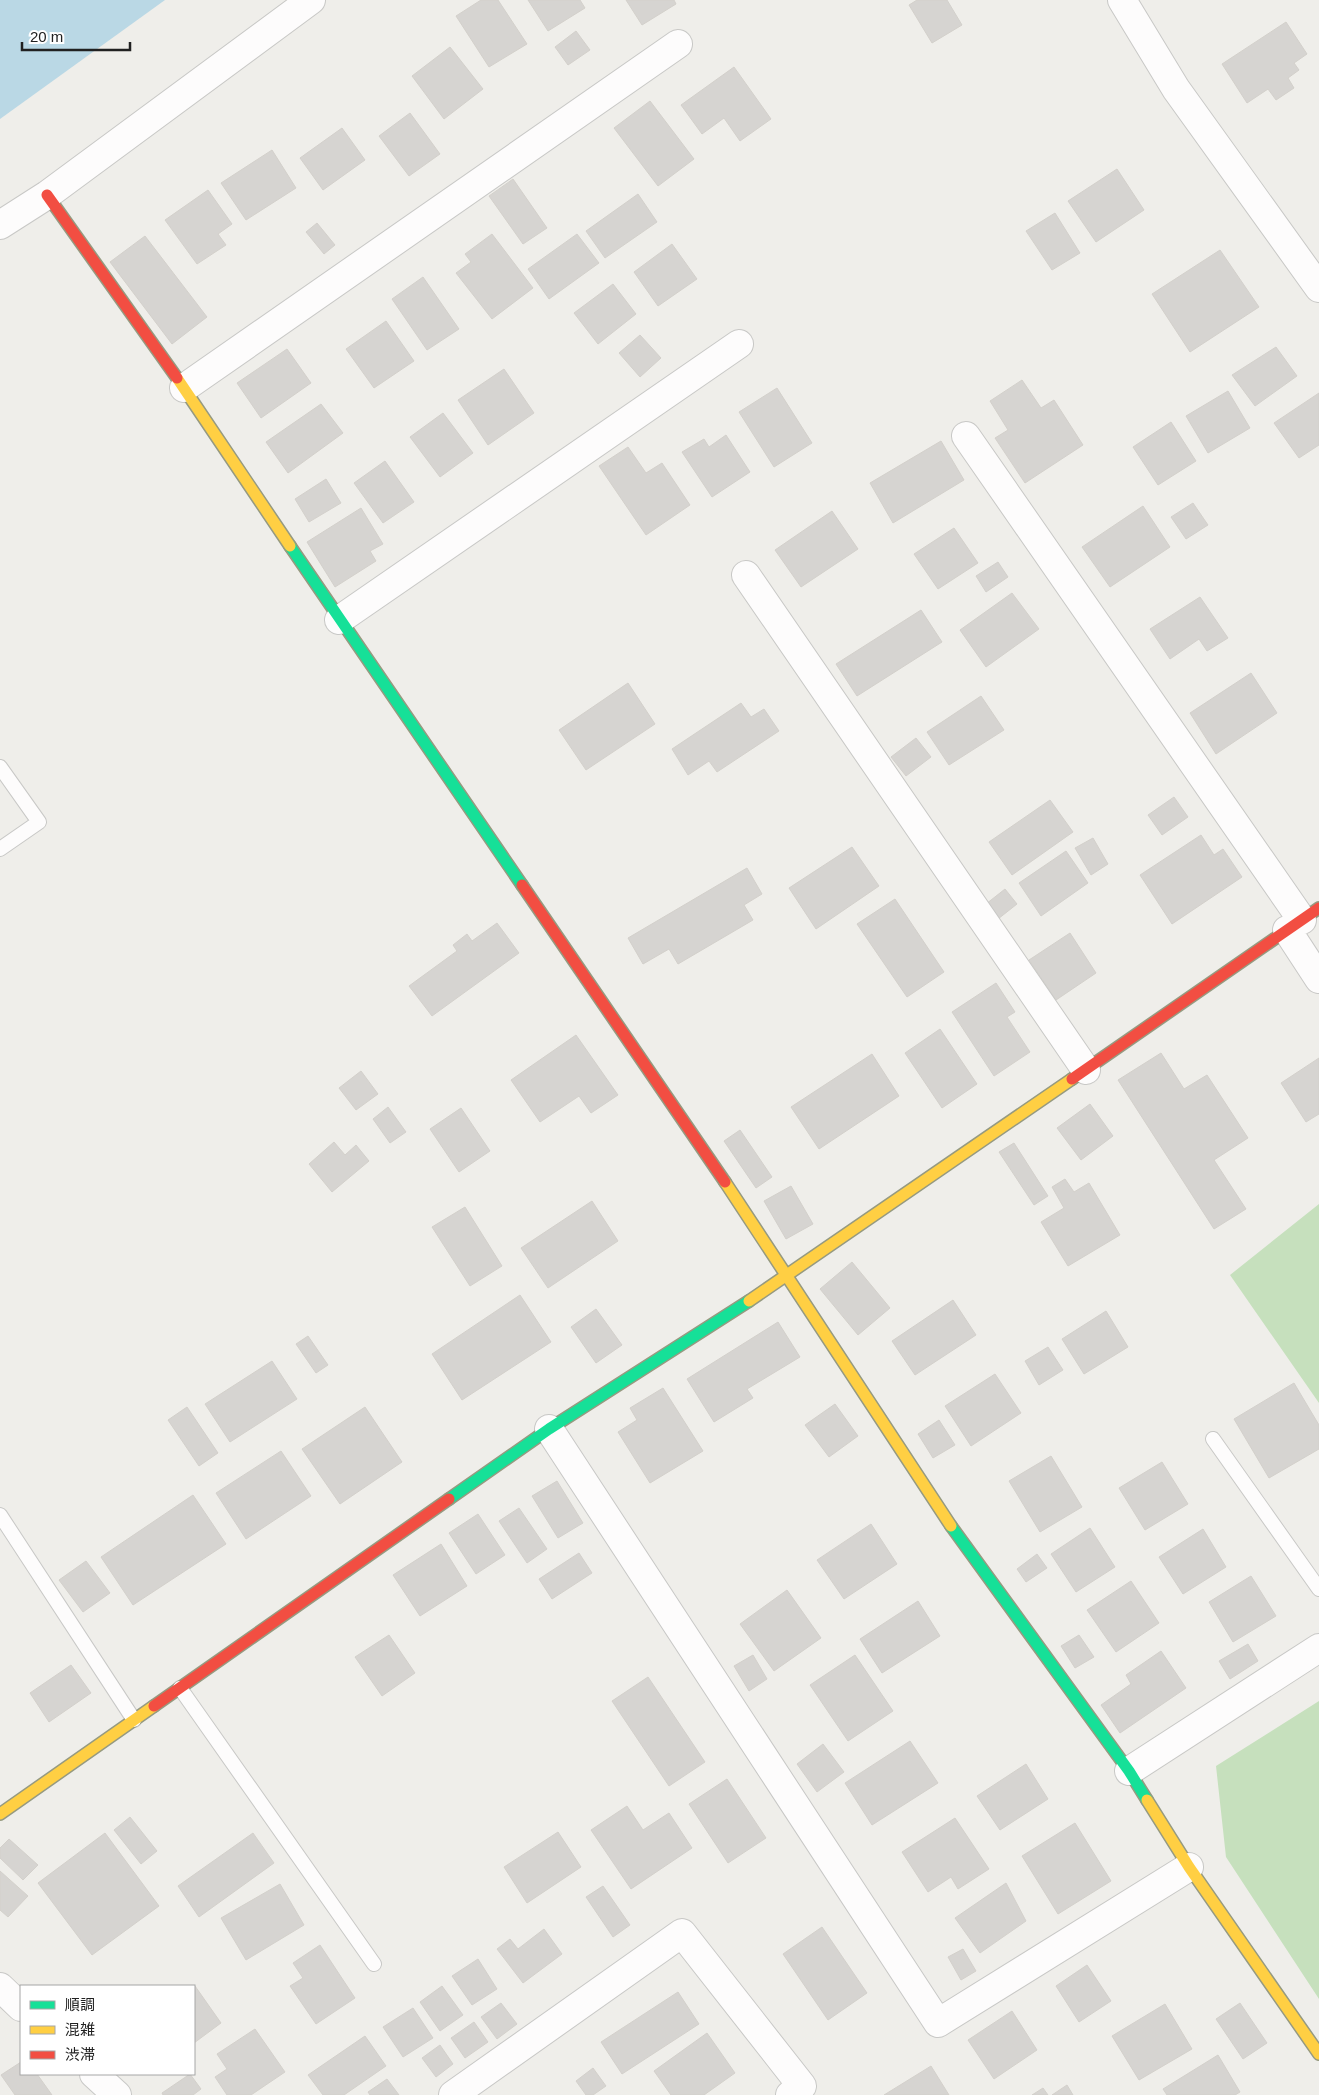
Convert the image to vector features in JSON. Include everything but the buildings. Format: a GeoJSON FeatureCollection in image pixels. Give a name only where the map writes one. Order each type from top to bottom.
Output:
{"type":"FeatureCollection","features":[{"type":"Feature","properties":{"kind":"street"},"geometry":{"type":"LineString","coordinates":[[0,225],[47,195],[311,0]]}},
{"type":"Feature","properties":{"kind":"street"},"geometry":{"type":"LineString","coordinates":[[1122,0],[1176,89],[1319,288]]}},
{"type":"Feature","properties":{"kind":"street"},"geometry":{"type":"LineString","coordinates":[[184,388],[678,44]]}},
{"type":"Feature","properties":{"kind":"street"},"geometry":{"type":"LineString","coordinates":[[47,195],[184,388],[339,620],[630,1040],[788,1276],[945,1517],[1129,1772],[1189,1867],[1319,2054]]}},
{"type":"Feature","properties":{"kind":"street"},"geometry":{"type":"LineString","coordinates":[[339,620],[739,344]]}},
{"type":"Feature","properties":{"kind":"street"},"geometry":{"type":"LineString","coordinates":[[966,436],[1302,919],[1319,979]]}},
{"type":"Feature","properties":{"kind":"street"},"geometry":{"type":"LineString","coordinates":[[746,575],[1086,1070]]}},
{"type":"Feature","properties":{"kind":"street"},"geometry":{"type":"LineString","coordinates":[[0,1814],[549,1429],[788,1276],[1302,919]]}},
{"type":"Feature","properties":{"kind":"street"},"geometry":{"type":"LineString","coordinates":[[549,1429],[938,2023],[1189,1867]]}},
{"type":"Feature","properties":{"kind":"street"},"geometry":{"type":"LineString","coordinates":[[1129,1772],[1319,1648]]}},
{"type":"Feature","properties":{"kind":"street"},"geometry":{"type":"LineString","coordinates":[[453,2095],[682,1933],[802,2086],[790,2095]]}},
{"type":"Feature","properties":{"kind":"street"},"geometry":{"type":"LineString","coordinates":[[0,1987],[20,2006]]}},
{"type":"Feature","properties":{"kind":"street"},"geometry":{"type":"LineString","coordinates":[[95,2075],[116,2095]]}},
{"type":"Feature","properties":{"kind":"lane"},"geometry":{"type":"LineString","coordinates":[[0,767],[40,822],[0,849]]}},
{"type":"Feature","properties":{"kind":"lane"},"geometry":{"type":"LineString","coordinates":[[1213,1439],[1319,1590]]}},
{"type":"Feature","properties":{"kind":"lane"},"geometry":{"type":"LineString","coordinates":[[0,1515],[134,1720]]}},
{"type":"Feature","properties":{"kind":"lane"},"geometry":{"type":"LineString","coordinates":[[180,1688],[374,1964]]}},
{"type":"Feature","properties":{"kind":"green space"},"geometry":{"type":"Polygon","coordinates":[[[1319,1204],[1319,1403],[1230,1275],[1319,1204]]]}},
{"type":"Feature","properties":{"kind":"green space"},"geometry":{"type":"Polygon","coordinates":[[[1319,1701],[1319,1999],[1226,1857],[1216,1766],[1319,1701]]]}},
{"type":"Feature","properties":{"kind":"water"},"geometry":{"type":"Polygon","coordinates":[[[0,0],[165,0],[0,119],[0,0]]]}},
{"type":"Feature","properties":{"kind":"traffic: fast"},"geometry":{"type":"LineString","coordinates":[[290,546],[522,885]]}},
{"type":"Feature","properties":{"kind":"traffic: fast"},"geometry":{"type":"LineString","coordinates":[[449,1499],[549,1429],[749,1301]]}},
{"type":"Feature","properties":{"kind":"traffic: fast"},"geometry":{"type":"LineString","coordinates":[[951,1526],[1129,1771],[1147,1800]]}},
{"type":"Feature","properties":{"kind":"traffic: slow"},"geometry":{"type":"LineString","coordinates":[[177,378],[290,546]]}},
{"type":"Feature","properties":{"kind":"traffic: slow"},"geometry":{"type":"LineString","coordinates":[[749,1301],[1072,1079]]}},
{"type":"Feature","properties":{"kind":"traffic: slow"},"geometry":{"type":"LineString","coordinates":[[725,1182],[951,1526]]}},
{"type":"Feature","properties":{"kind":"traffic: slow"},"geometry":{"type":"LineString","coordinates":[[0,1814],[154,1706]]}},
{"type":"Feature","properties":{"kind":"traffic: slow"},"geometry":{"type":"LineString","coordinates":[[1147,1800],[1189,1867],[1319,2054]]}},
{"type":"Feature","properties":{"kind":"traffic: jam"},"geometry":{"type":"LineString","coordinates":[[47,195],[177,378]]}},
{"type":"Feature","properties":{"kind":"traffic: jam"},"geometry":{"type":"LineString","coordinates":[[522,885],[725,1182]]}},
{"type":"Feature","properties":{"kind":"traffic: jam"},"geometry":{"type":"LineString","coordinates":[[1072,1079],[1319,908]]}},
{"type":"Feature","properties":{"kind":"traffic: jam"},"geometry":{"type":"LineString","coordinates":[[154,1706],[449,1499]]}}]}
